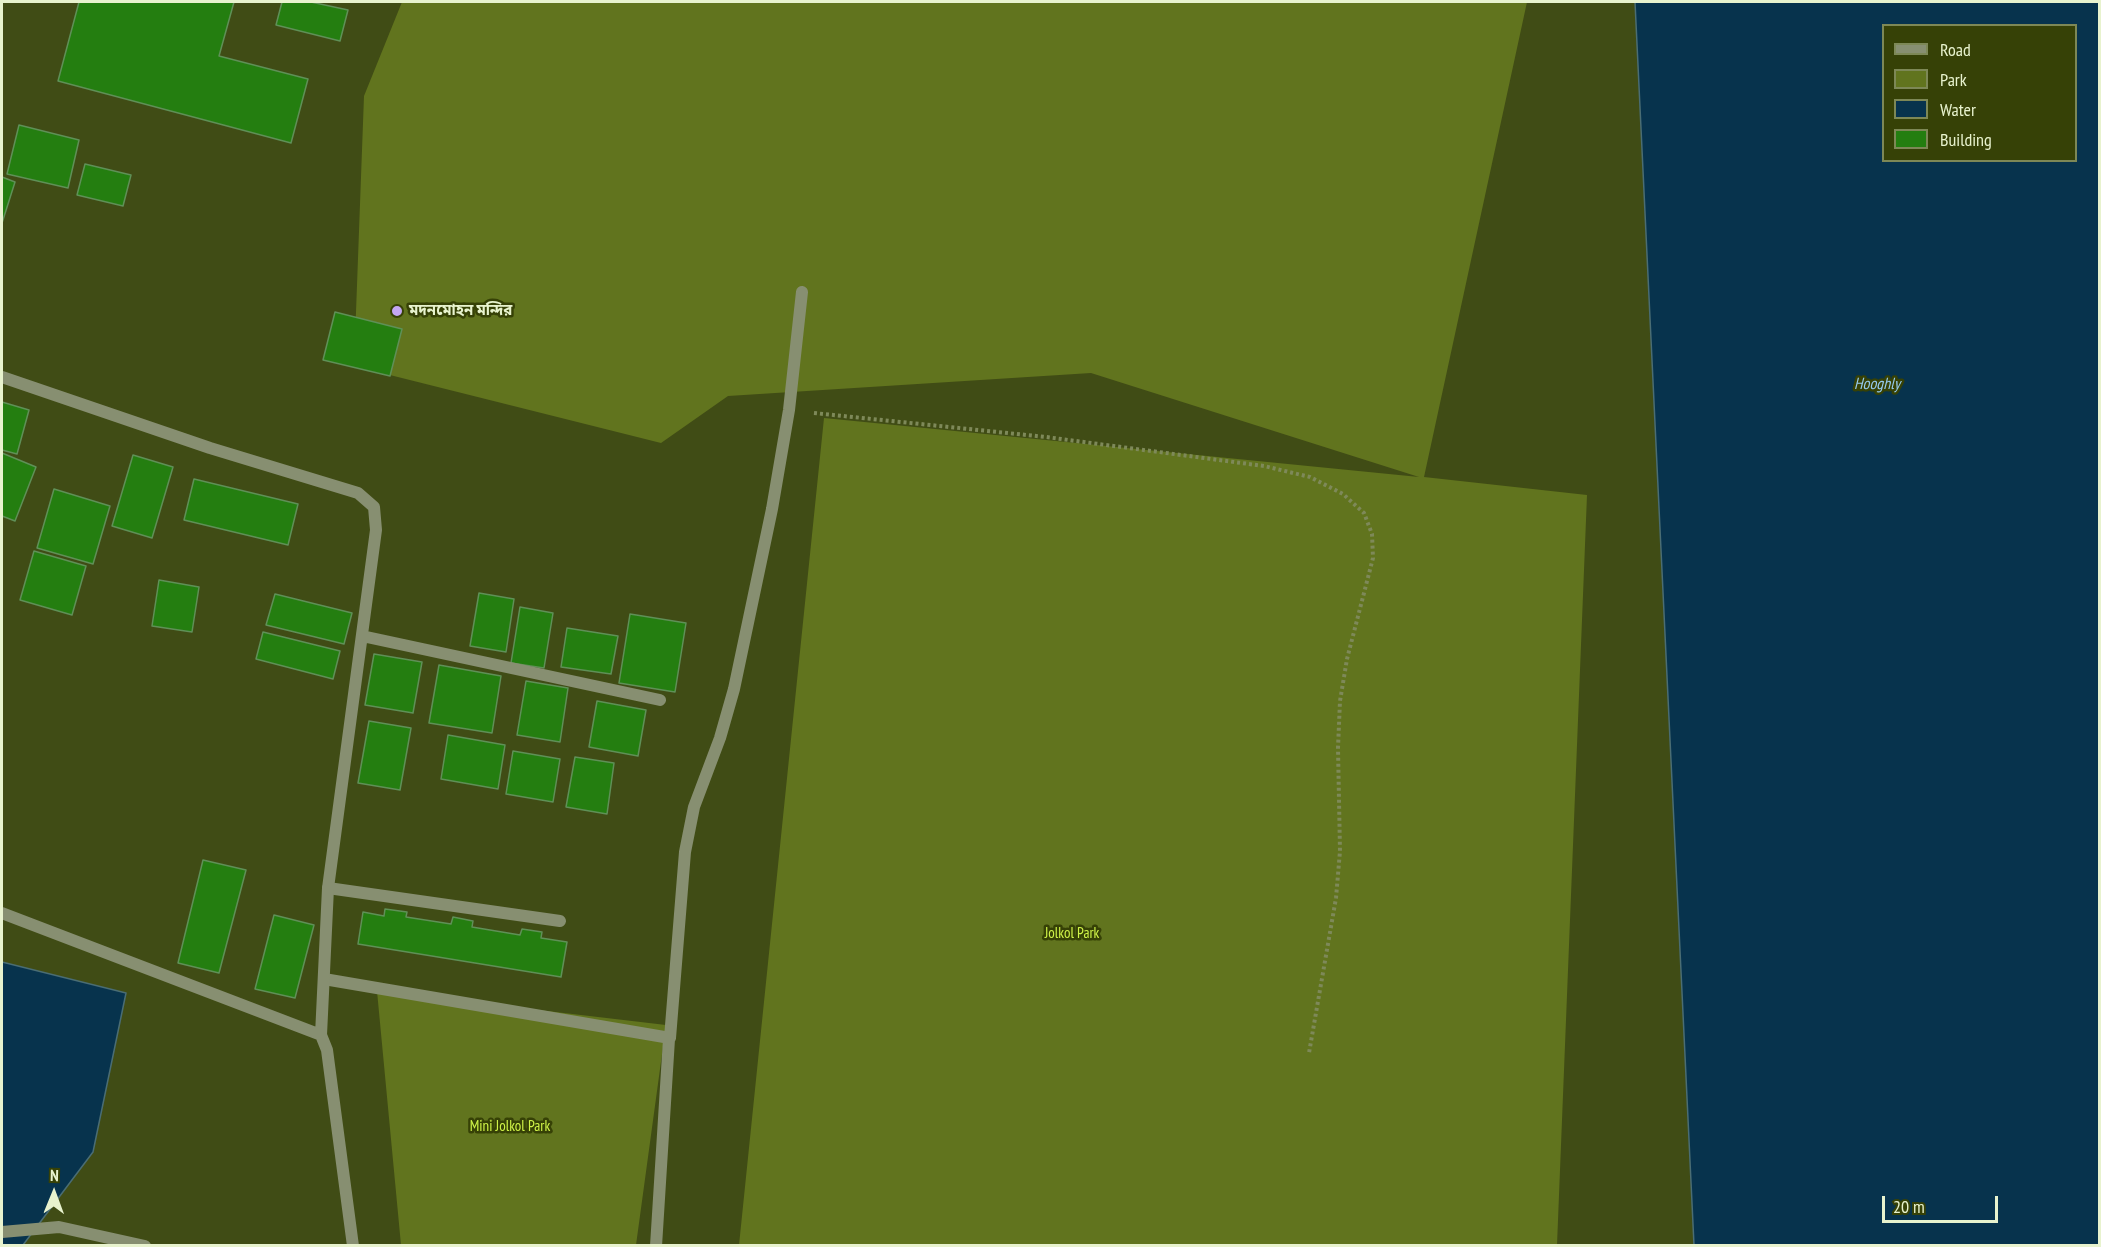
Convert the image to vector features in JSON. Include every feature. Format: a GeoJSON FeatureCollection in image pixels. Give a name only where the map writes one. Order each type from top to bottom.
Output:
{"type":"FeatureCollection","features":[{"type":"Feature","properties":{"kind":"street"},"geometry":{"type":"LineString","coordinates":[[657,1245],[681,883],[694,807],[720,738],[734,689],[780,470],[802,292]]}},
{"type":"Feature","properties":{"kind":"street"},"geometry":{"type":"LineString","coordinates":[[2,377],[210,448],[358,493],[374,507],[376,530],[328,888],[321,1035],[327,1050],[353,1245]]}},
{"type":"Feature","properties":{"kind":"street"},"geometry":{"type":"LineString","coordinates":[[362,636],[660,700]]}},
{"type":"Feature","properties":{"kind":"street"},"geometry":{"type":"LineString","coordinates":[[328,888],[560,921]]}},
{"type":"Feature","properties":{"kind":"street"},"geometry":{"type":"LineString","coordinates":[[2,913],[321,1035]]}},
{"type":"Feature","properties":{"kind":"street"},"geometry":{"type":"LineString","coordinates":[[324,979],[669,1039]]}},
{"type":"Feature","properties":{"kind":"street"},"geometry":{"type":"LineString","coordinates":[[2,1232],[59,1227],[146,1245]]}},
{"type":"Feature","properties":{"kind":"path"},"geometry":{"type":"LineString","coordinates":[[789,410],[1046,437],[1264,466],[1310,477],[1343,494],[1364,513],[1372,534],[1373,558],[1347,659],[1340,701],[1339,863],[1334,908],[1309,1053]]}},
{"type":"Feature","properties":{"kind":"green space","name":"Jolkol Park"},"geometry":{"type":"Polygon","coordinates":[[[402,2],[1527,2],[1424,477],[1587,495],[1557,1245],[739,1245],[824,418],[1419,477],[1091,373],[728,396],[661,443],[354,366],[364,96],[402,2]]]}},
{"type":"Feature","properties":{"kind":"green space","name":"Mini Jolkol Park"},"geometry":{"type":"Polygon","coordinates":[[[377,991],[666,1025],[636,1245],[401,1245],[377,991]]]}},
{"type":"Feature","properties":{"kind":"water","name":"Hooghly"},"geometry":{"type":"Polygon","coordinates":[[[1635,2],[2099,2],[2099,1245],[1694,1245],[1635,2]]]}},
{"type":"Feature","properties":{"kind":"water"},"geometry":{"type":"Polygon","coordinates":[[[2,962],[126,993],[93,1152],[23,1245],[2,1246],[2,962]]]}},
{"type":"Feature","properties":{"kind":"building"},"geometry":{"type":"Polygon","coordinates":[[[79,2],[234,2],[219,56],[308,79],[291,143],[58,81],[79,2]]]}},
{"type":"Feature","properties":{"kind":"building"},"geometry":{"type":"Polygon","coordinates":[[[282,2],[311,2],[348,10],[340,41],[276,25],[282,2]]]}},
{"type":"Feature","properties":{"kind":"building"},"geometry":{"type":"Polygon","coordinates":[[[19,125],[79,140],[68,188],[7,174],[19,125]]]}},
{"type":"Feature","properties":{"kind":"building"},"geometry":{"type":"Polygon","coordinates":[[[85,164],[131,175],[123,206],[77,195],[85,164]]]}},
{"type":"Feature","properties":{"kind":"building"},"geometry":{"type":"Polygon","coordinates":[[[2,177],[15,182],[2,223],[2,177]]]}},
{"type":"Feature","properties":{"kind":"building"},"geometry":{"type":"Polygon","coordinates":[[[335,312],[402,329],[390,376],[323,360],[335,312]]]}},
{"type":"Feature","properties":{"kind":"building"},"geometry":{"type":"Polygon","coordinates":[[[2,402],[29,410],[17,454],[2,450],[2,402]]]}},
{"type":"Feature","properties":{"kind":"building"},"geometry":{"type":"Polygon","coordinates":[[[2,453],[36,467],[15,521],[2,516],[2,453]]]}},
{"type":"Feature","properties":{"kind":"building"},"geometry":{"type":"Polygon","coordinates":[[[133,455],[173,467],[152,538],[112,526],[133,455]]]}},
{"type":"Feature","properties":{"kind":"building"},"geometry":{"type":"Polygon","coordinates":[[[194,479],[298,504],[288,545],[184,520],[194,479]]]}},
{"type":"Feature","properties":{"kind":"building"},"geometry":{"type":"Polygon","coordinates":[[[54,489],[110,506],[93,564],[37,548],[54,489]]]}},
{"type":"Feature","properties":{"kind":"building"},"geometry":{"type":"Polygon","coordinates":[[[34,551],[86,566],[72,615],[20,600],[34,551]]]}},
{"type":"Feature","properties":{"kind":"building"},"geometry":{"type":"Polygon","coordinates":[[[159,580],[199,587],[192,632],[152,626],[159,580]]]}},
{"type":"Feature","properties":{"kind":"building"},"geometry":{"type":"Polygon","coordinates":[[[479,593],[514,599],[506,652],[470,646],[479,593]]]}},
{"type":"Feature","properties":{"kind":"building"},"geometry":{"type":"Polygon","coordinates":[[[275,594],[352,613],[344,644],[266,625],[275,594]]]}},
{"type":"Feature","properties":{"kind":"building"},"geometry":{"type":"Polygon","coordinates":[[[520,607],[553,613],[544,668],[511,663],[520,607]]]}},
{"type":"Feature","properties":{"kind":"building"},"geometry":{"type":"Polygon","coordinates":[[[630,614],[686,623],[675,692],[619,683],[630,614]]]}},
{"type":"Feature","properties":{"kind":"building"},"geometry":{"type":"Polygon","coordinates":[[[567,628],[618,636],[611,674],[561,667],[567,628]]]}},
{"type":"Feature","properties":{"kind":"building"},"geometry":{"type":"Polygon","coordinates":[[[263,632],[340,651],[333,679],[256,659],[263,632]]]}},
{"type":"Feature","properties":{"kind":"building"},"geometry":{"type":"Polygon","coordinates":[[[374,654],[422,662],[413,713],[365,705],[374,654]]]}},
{"type":"Feature","properties":{"kind":"building"},"geometry":{"type":"Polygon","coordinates":[[[439,665],[501,676],[492,733],[429,723],[439,665]]]}},
{"type":"Feature","properties":{"kind":"building"},"geometry":{"type":"Polygon","coordinates":[[[526,681],[568,688],[560,742],[517,735],[526,681]]]}},
{"type":"Feature","properties":{"kind":"building"},"geometry":{"type":"Polygon","coordinates":[[[597,701],[646,710],[638,756],[589,747],[597,701]]]}},
{"type":"Feature","properties":{"kind":"building"},"geometry":{"type":"Polygon","coordinates":[[[369,721],[411,728],[400,790],[358,783],[369,721]]]}},
{"type":"Feature","properties":{"kind":"building"},"geometry":{"type":"Polygon","coordinates":[[[448,735],[505,745],[498,789],[441,779],[448,735]]]}},
{"type":"Feature","properties":{"kind":"building"},"geometry":{"type":"Polygon","coordinates":[[[513,751],[560,759],[553,802],[506,794],[513,751]]]}},
{"type":"Feature","properties":{"kind":"building"},"geometry":{"type":"Polygon","coordinates":[[[575,757],[614,763],[607,814],[566,807],[575,757]]]}},
{"type":"Feature","properties":{"kind":"building"},"geometry":{"type":"Polygon","coordinates":[[[203,860],[246,870],[219,973],[178,963],[203,860]]]}},
{"type":"Feature","properties":{"kind":"building"},"geometry":{"type":"Polygon","coordinates":[[[385,909],[407,912],[406,917],[451,924],[453,917],[473,921],[472,927],[520,935],[522,929],[542,932],[541,938],[567,942],[561,977],[358,944],[363,912],[384,916],[385,909]]]}},
{"type":"Feature","properties":{"kind":"building"},"geometry":{"type":"Polygon","coordinates":[[[274,915],[314,925],[295,998],[255,989],[274,915]]]}},
{"type":"Feature","properties":{"kind":"place","name":"মদনমোহন মন্দির"},"geometry":{"type":"Point","coordinates":[397,311]}}]}
